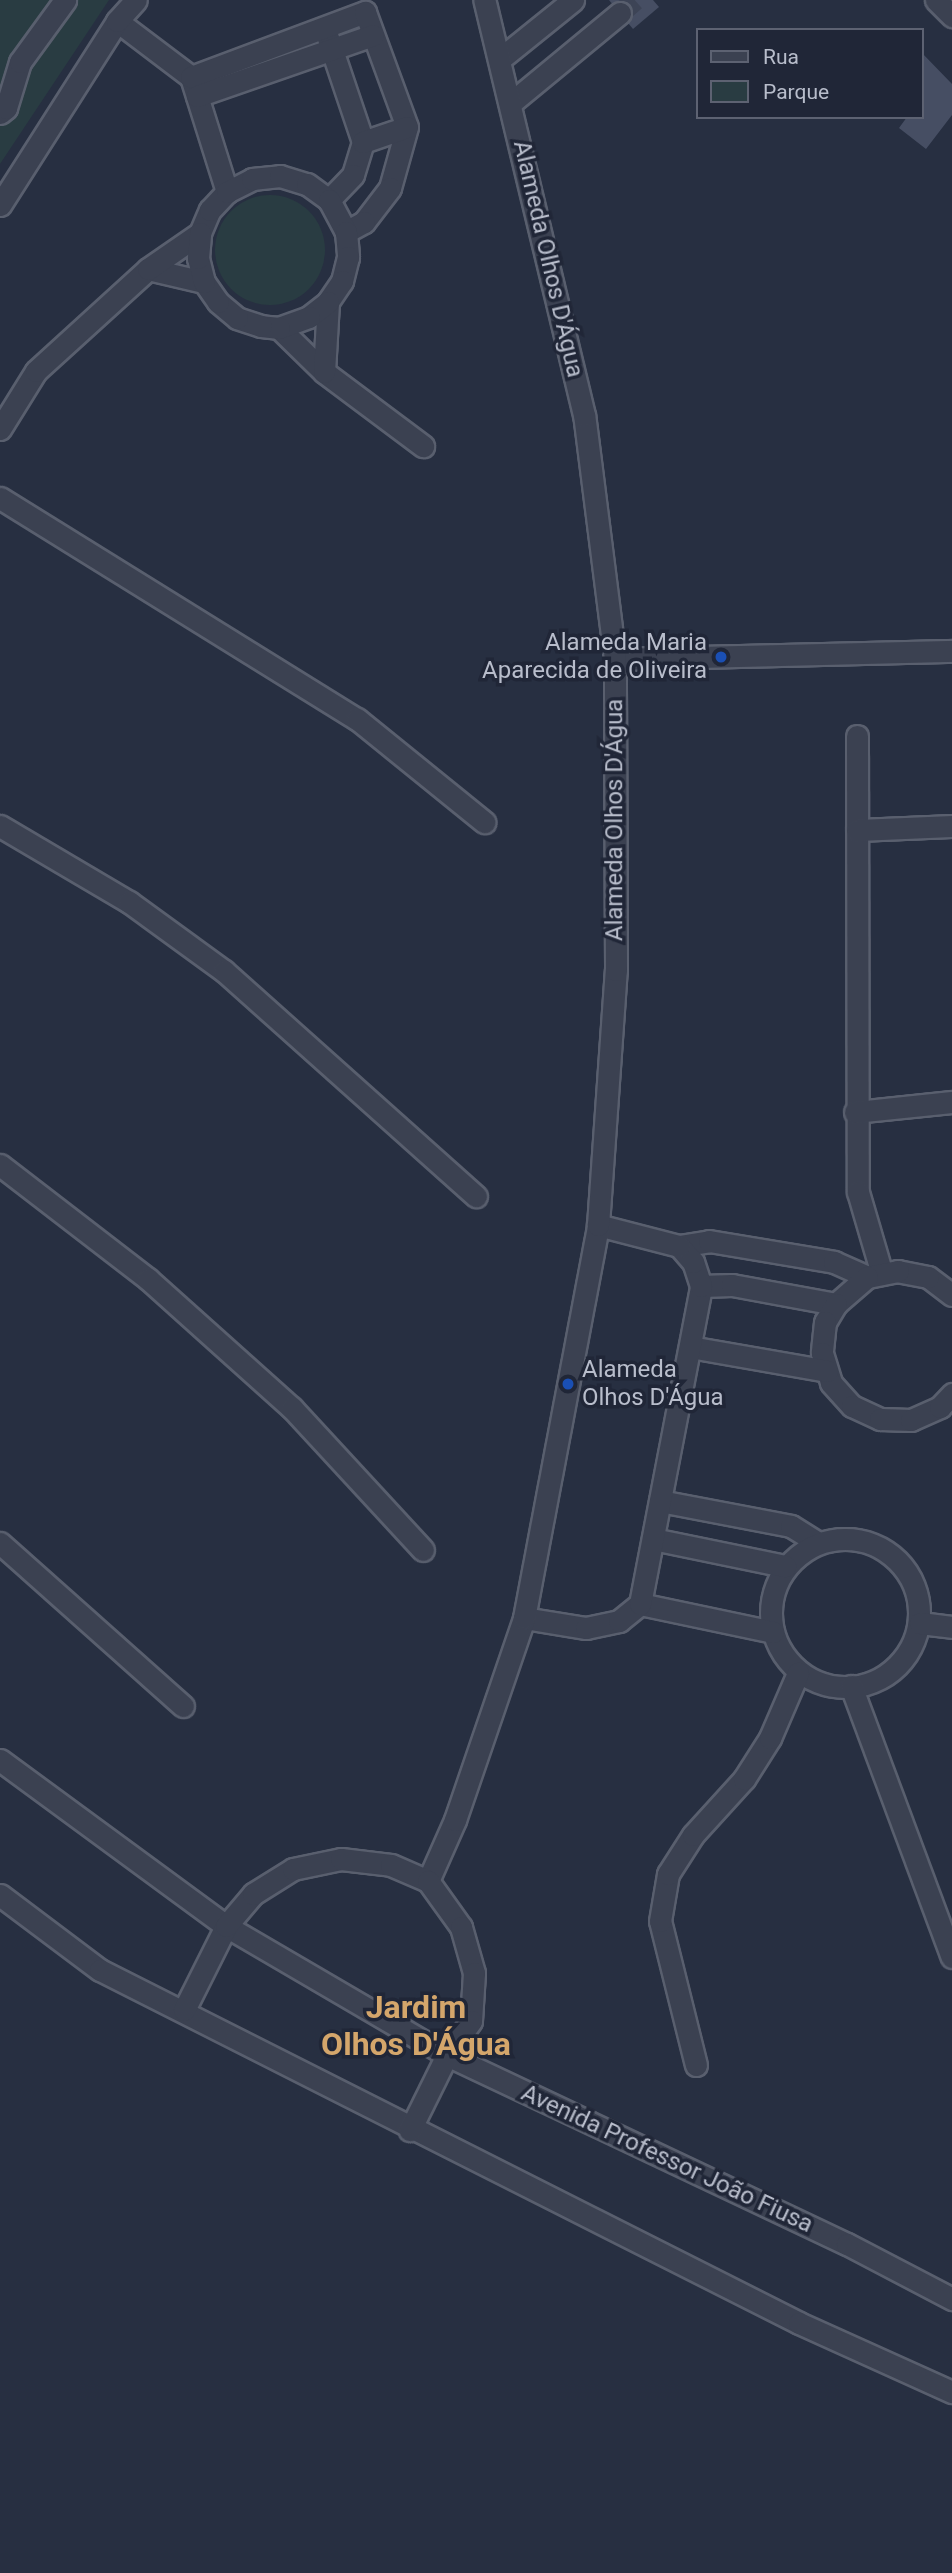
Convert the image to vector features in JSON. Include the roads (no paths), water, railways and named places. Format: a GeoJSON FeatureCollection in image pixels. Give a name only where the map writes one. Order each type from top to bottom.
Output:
{"type":"FeatureCollection","features":[{"type":"Feature","properties":{"kind":"street"},"geometry":{"type":"LineString","coordinates":[[0,113],[6,108],[20,62],[65,0]]}},
{"type":"Feature","properties":{"kind":"street"},"geometry":{"type":"LineString","coordinates":[[0,205],[117,21],[136,0]]}},
{"type":"Feature","properties":{"kind":"street","name":"Alameda Olhos D'Água"},"geometry":{"type":"LineString","coordinates":[[428,1881],[455,1820],[524,1618],[598,1225],[616,970],[615,659],[584,415],[512,102],[484,0]]}},
{"type":"Feature","properties":{"kind":"street"},"geometry":{"type":"LineString","coordinates":[[500,59],[573,0]]}},
{"type":"Feature","properties":{"kind":"street"},"geometry":{"type":"LineString","coordinates":[[936,0],[952,16]]}},
{"type":"Feature","properties":{"kind":"street"},"geometry":{"type":"LineString","coordinates":[[194,86],[328,39],[365,12],[407,127],[390,188],[364,222],[346,232]]}},
{"type":"Feature","properties":{"kind":"street"},"geometry":{"type":"LineString","coordinates":[[512,102],[620,13]]}},
{"type":"Feature","properties":{"kind":"street"},"geometry":{"type":"LineString","coordinates":[[117,21],[194,86],[227,192]]}},
{"type":"Feature","properties":{"kind":"street"},"geometry":{"type":"LineString","coordinates":[[328,39],[363,142],[353,175],[329,200]]}},
{"type":"Feature","properties":{"kind":"street"},"geometry":{"type":"LineString","coordinates":[[363,142],[407,127]]}},
{"type":"Feature","properties":{"kind":"street"},"geometry":{"type":"LineString","coordinates":[[279,328],[309,317],[328,302],[342,281],[348,257],[346,232],[329,200],[307,184],[280,176],[252,179],[227,192],[211,211],[200,233],[198,258],[204,282],[218,302],[237,317],[279,328],[324,372],[423,446]]}},
{"type":"Feature","properties":{"kind":"street"},"geometry":{"type":"LineString","coordinates":[[0,429],[36,371],[148,269],[200,233]]}},
{"type":"Feature","properties":{"kind":"street"},"geometry":{"type":"LineString","coordinates":[[148,269],[204,282]]}},
{"type":"Feature","properties":{"kind":"street"},"geometry":{"type":"LineString","coordinates":[[324,372],[328,302]]}},
{"type":"Feature","properties":{"kind":"street"},"geometry":{"type":"LineString","coordinates":[[0,498],[357,719],[484,822]]}},
{"type":"Feature","properties":{"kind":"street"},"geometry":{"type":"LineString","coordinates":[[615,659],[952,651]]}},
{"type":"Feature","properties":{"kind":"street"},"geometry":{"type":"LineString","coordinates":[[857,736],[855,1112],[858,1192],[874,1275]]}},
{"type":"Feature","properties":{"kind":"street"},"geometry":{"type":"LineString","coordinates":[[0,826],[129,902],[224,971],[476,1196]]}},
{"type":"Feature","properties":{"kind":"street"},"geometry":{"type":"LineString","coordinates":[[857,830],[952,826]]}},
{"type":"Feature","properties":{"kind":"street"},"geometry":{"type":"LineString","coordinates":[[855,1112],[952,1102]]}},
{"type":"Feature","properties":{"kind":"street"},"geometry":{"type":"LineString","coordinates":[[0,1165],[148,1279],[292,1408],[423,1550]]}},
{"type":"Feature","properties":{"kind":"street"},"geometry":{"type":"LineString","coordinates":[[598,1225],[679,1246],[709,1241],[834,1262],[874,1275],[898,1271],[928,1277],[952,1295]]}},
{"type":"Feature","properties":{"kind":"street"},"geometry":{"type":"LineString","coordinates":[[524,1618],[586,1628],[619,1621],[640,1604],[701,1286],[693,1262],[679,1246]]}},
{"type":"Feature","properties":{"kind":"street"},"geometry":{"type":"LineString","coordinates":[[874,1275],[836,1304],[825,1322],[822,1353],[831,1383],[852,1406],[880,1419],[911,1420],[940,1407],[952,1394]]}},
{"type":"Feature","properties":{"kind":"street"},"geometry":{"type":"LineString","coordinates":[[701,1286],[732,1285],[836,1304]]}},
{"type":"Feature","properties":{"kind":"street"},"geometry":{"type":"LineString","coordinates":[[690,1347],[827,1371]]}},
{"type":"Feature","properties":{"kind":"street"},"geometry":{"type":"LineString","coordinates":[[660,1501],[791,1526],[817,1542]]}},
{"type":"Feature","properties":{"kind":"street"},"geometry":{"type":"LineString","coordinates":[[856,1537],[892,1553],[916,1584],[920,1623],[905,1660],[873,1683],[834,1688],[798,1673],[774,1641],[770,1602],[785,1566],[817,1542],[856,1537]]}},
{"type":"Feature","properties":{"kind":"street"},"geometry":{"type":"LineString","coordinates":[[653,1539],[785,1566]]}},
{"type":"Feature","properties":{"kind":"street"},"geometry":{"type":"LineString","coordinates":[[0,1544],[183,1706]]}},
{"type":"Feature","properties":{"kind":"street"},"geometry":{"type":"LineString","coordinates":[[640,1604],[773,1632]]}},
{"type":"Feature","properties":{"kind":"street"},"geometry":{"type":"LineString","coordinates":[[920,1623],[952,1627]]}},
{"type":"Feature","properties":{"kind":"street"},"geometry":{"type":"LineString","coordinates":[[696,2065],[660,1921],[668,1874],[693,1835],[744,1779],[770,1738],[798,1673]]}},
{"type":"Feature","properties":{"kind":"street"},"geometry":{"type":"LineString","coordinates":[[852,1686],[952,1957]]}},
{"type":"Feature","properties":{"kind":"street","name":"Avenida Professor João Fiusa"},"geometry":{"type":"LineString","coordinates":[[0,1760],[226,1926],[447,2055],[847,2244],[952,2299]]}},
{"type":"Feature","properties":{"kind":"street"},"geometry":{"type":"LineString","coordinates":[[184,2010],[226,1926],[253,1894],[293,1869],[341,1859],[391,1865],[428,1881],[460,1927],[474,1973],[471,2021],[447,2055],[410,2130]]}},
{"type":"Feature","properties":{"kind":"street"},"geometry":{"type":"LineString","coordinates":[[0,1895],[100,1970],[184,2010],[410,2130],[799,2323],[952,2392]]}},
{"type":"Feature","properties":{"kind":"tunnel"},"geometry":{"type":"LineString","coordinates":[[620,13],[635,0]]}},
{"type":"Feature","properties":{"kind":"place","name":"Alameda Maria Aparecida de Oliveira"},"geometry":{"type":"Point","coordinates":[721,657]}},
{"type":"Feature","properties":{"kind":"place","name":"Alameda Olhos D'Água"},"geometry":{"type":"Point","coordinates":[568,1384]}},
{"type":"Feature","properties":{"kind":"district","name":"Jardim Olhos D'Água"},"geometry":{"type":"Point","coordinates":[416,2026]}}]}
